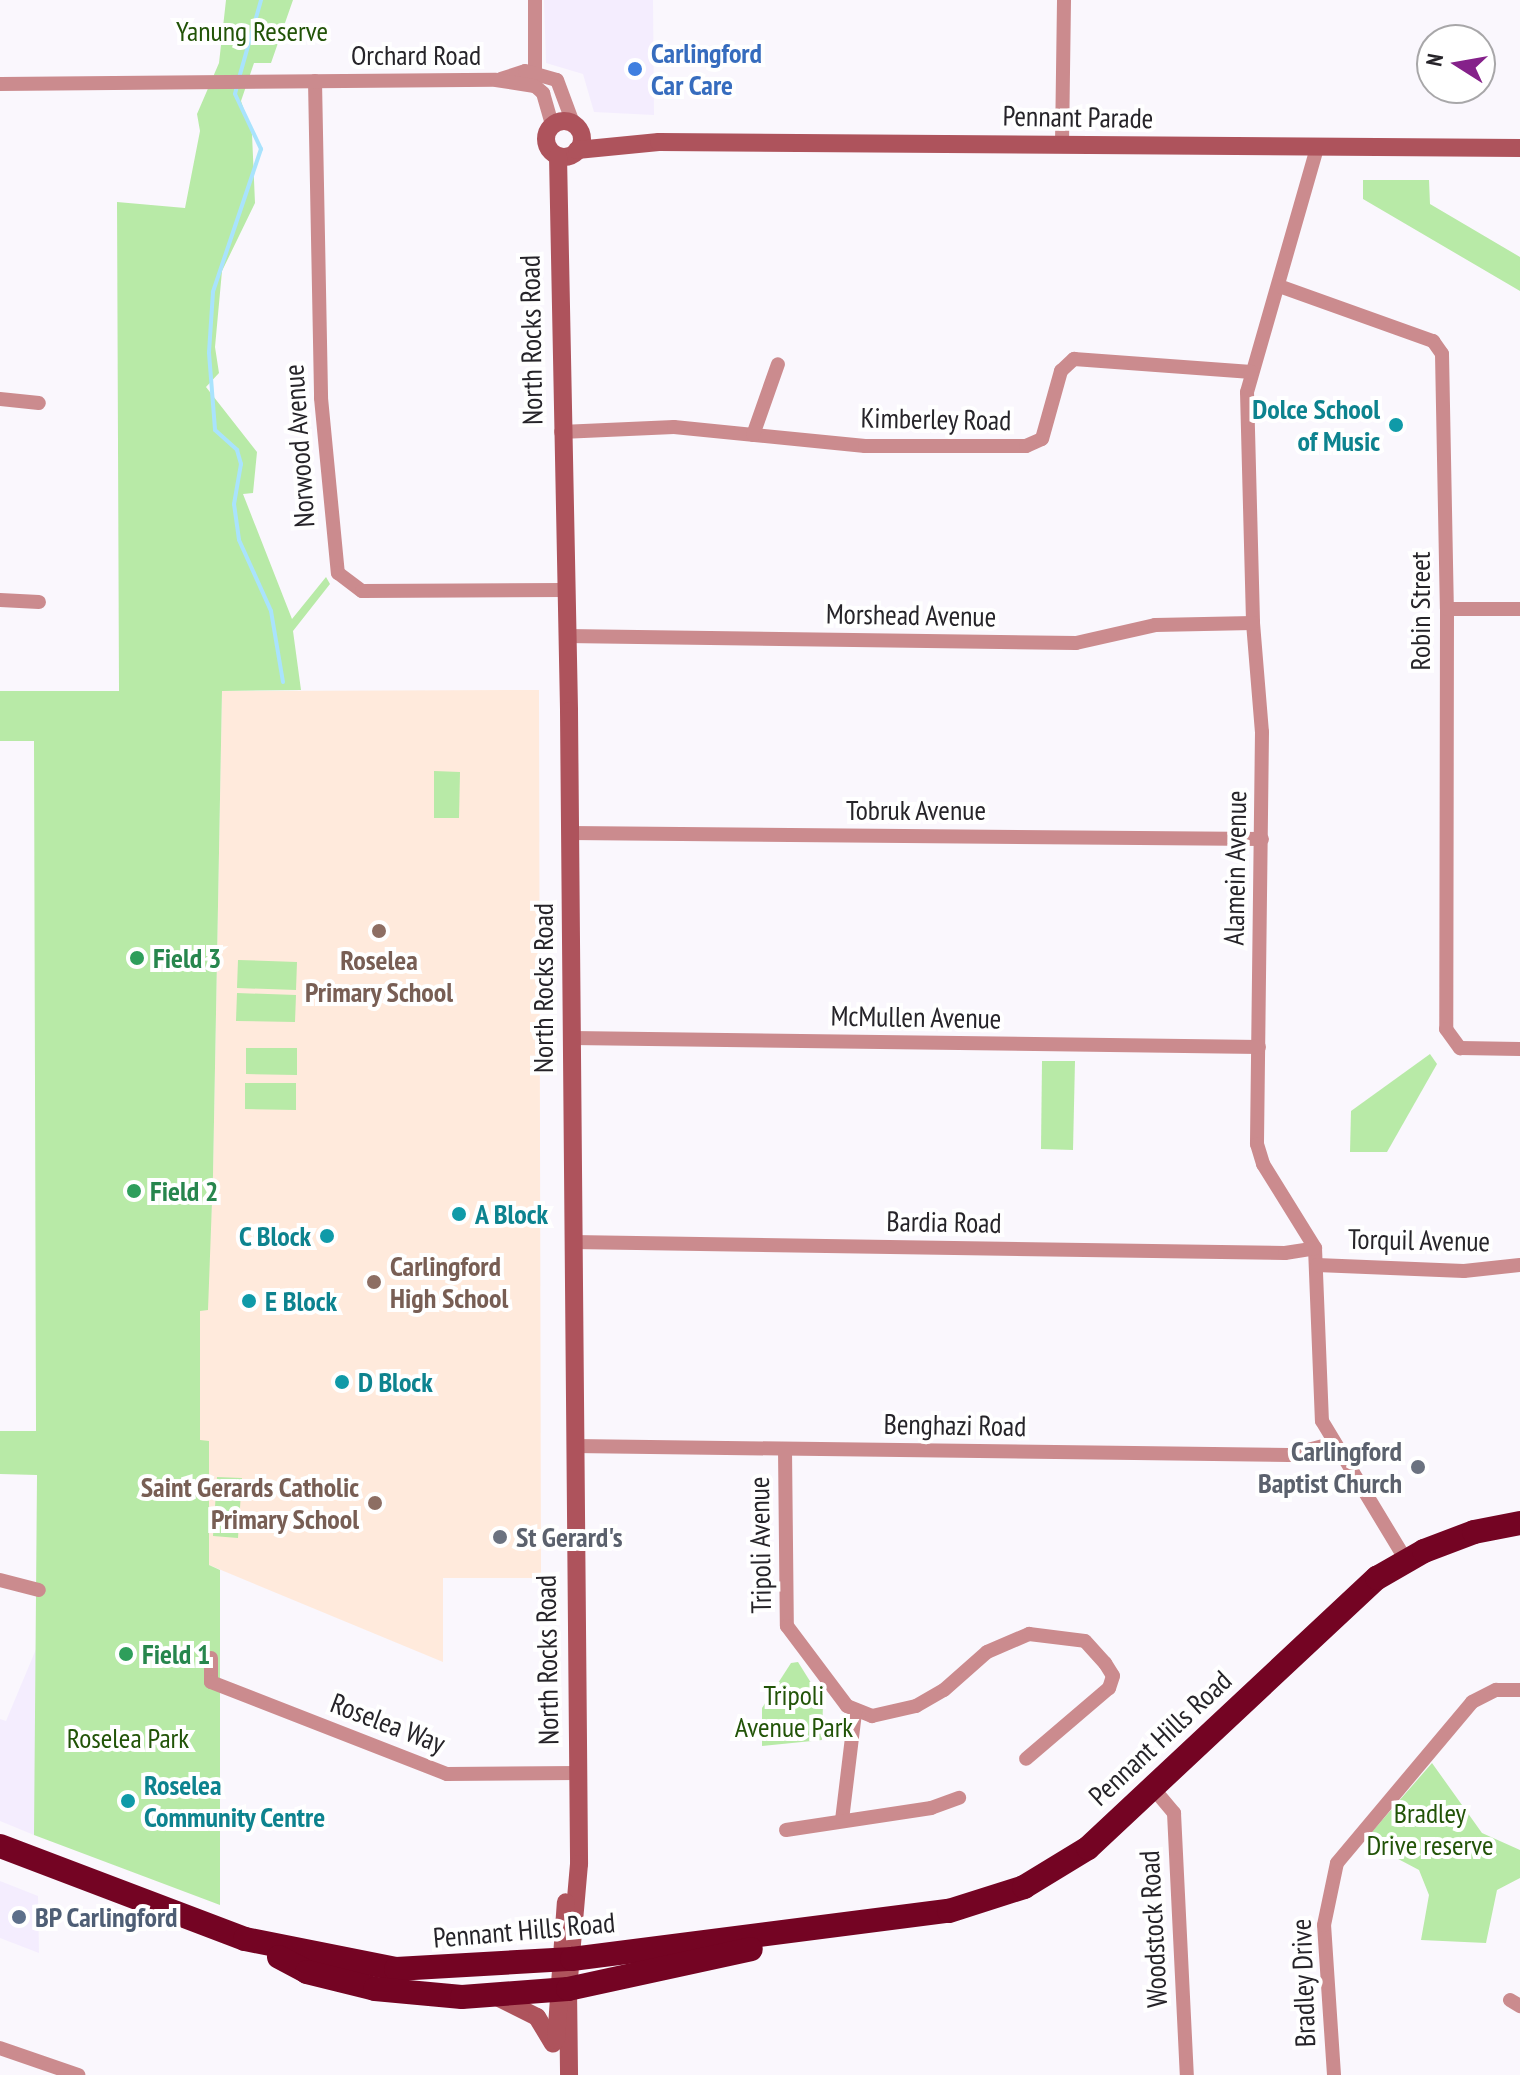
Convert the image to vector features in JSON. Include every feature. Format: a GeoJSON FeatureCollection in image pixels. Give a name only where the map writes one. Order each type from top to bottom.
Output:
{"type":"FeatureCollection","features":[{"type":"Feature","properties":{"kind":"highway","name":"Pennant Hills Road"},"geometry":{"type":"LineString","coordinates":[[245,1939],[396,1969],[565,1960],[810,1932],[949,1911],[1024,1887],[1088,1848],[1342,1606],[1406,1560],[1474,1532],[1520,1523]]}},
{"type":"Feature","properties":{"kind":"highway","name":"Pennant Hills Road"},"geometry":{"type":"LineString","coordinates":[[0,1846],[245,1939],[307,1972],[375,1989],[495,1996],[562,1990],[810,1932]]}},
{"type":"Feature","properties":{"kind":"street"},"geometry":{"type":"LineString","coordinates":[[535,0],[535,79],[543,93],[552,125]]}},
{"type":"Feature","properties":{"kind":"street"},"geometry":{"type":"LineString","coordinates":[[1062,144],[1064,0]]}},
{"type":"Feature","properties":{"kind":"street"},"geometry":{"type":"LineString","coordinates":[[535,79],[557,80],[577,127],[577,150]]}},
{"type":"Feature","properties":{"kind":"street","name":"Orchard Road"},"geometry":{"type":"LineString","coordinates":[[0,84],[535,79]]}},
{"type":"Feature","properties":{"kind":"street","name":"Norwood Avenue"},"geometry":{"type":"LineString","coordinates":[[315,81],[320,376],[338,573],[362,591],[564,590]]}},
{"type":"Feature","properties":{"kind":"street","name":"Pennant Parade"},"geometry":{"type":"LineString","coordinates":[[552,125],[577,127],[635,142]]}},
{"type":"Feature","properties":{"kind":"street","name":"North Rocks Road"},"geometry":{"type":"LineString","coordinates":[[552,125],[546,140],[558,156],[570,833],[577,1773],[577,1820],[556,2054],[557,2075]]}},
{"type":"Feature","properties":{"kind":"street","name":"Pennant Parade"},"geometry":{"type":"LineString","coordinates":[[558,156],[577,150],[635,142],[1520,148]]}},
{"type":"Feature","properties":{"kind":"street","name":"Alamein Avenue"},"geometry":{"type":"LineString","coordinates":[[1317,148],[1247,392],[1253,623],[1262,732],[1258,1151],[1315,1248],[1319,1408],[1334,1443],[1406,1560]]}},
{"type":"Feature","properties":{"kind":"street","name":"Robin Street"},"geometry":{"type":"LineString","coordinates":[[1279,286],[1433,341],[1442,354],[1447,609],[1446,1029],[1453,1045],[1520,1049]]}},
{"type":"Feature","properties":{"kind":"street","name":"Kimberley Road"},"geometry":{"type":"LineString","coordinates":[[561,432],[669,427],[865,446],[1026,446],[1042,439],[1061,371],[1074,359],[1252,372]]}},
{"type":"Feature","properties":{"kind":"street"},"geometry":{"type":"LineString","coordinates":[[753,435],[778,364]]}},
{"type":"Feature","properties":{"kind":"street"},"geometry":{"type":"LineString","coordinates":[[0,399],[39,403]]}},
{"type":"Feature","properties":{"kind":"street"},"geometry":{"type":"LineString","coordinates":[[0,600],[39,602]]}},
{"type":"Feature","properties":{"kind":"street"},"geometry":{"type":"LineString","coordinates":[[1447,609],[1520,609]]}},
{"type":"Feature","properties":{"kind":"street","name":"Morshead Avenue"},"geometry":{"type":"LineString","coordinates":[[566,636],[1076,643],[1155,625],[1253,623]]}},
{"type":"Feature","properties":{"kind":"street","name":"Tobruk Avenue"},"geometry":{"type":"LineString","coordinates":[[570,833],[1262,839]]}},
{"type":"Feature","properties":{"kind":"street","name":"McMullen Avenue"},"geometry":{"type":"LineString","coordinates":[[572,1038],[1259,1047]]}},
{"type":"Feature","properties":{"kind":"street","name":"Bardia Road"},"geometry":{"type":"LineString","coordinates":[[573,1242],[1285,1253],[1315,1248]]}},
{"type":"Feature","properties":{"kind":"street","name":"Torquil Avenue"},"geometry":{"type":"LineString","coordinates":[[1317,1265],[1464,1271],[1520,1265]]}},
{"type":"Feature","properties":{"kind":"street","name":"Benghazi Road"},"geometry":{"type":"LineString","coordinates":[[574,1446],[1289,1455],[1334,1443]]}},
{"type":"Feature","properties":{"kind":"street","name":"Tripoli Avenue"},"geometry":{"type":"LineString","coordinates":[[785,1449],[787,1626],[839,1699],[855,1712]]}},
{"type":"Feature","properties":{"kind":"street"},"geometry":{"type":"LineString","coordinates":[[0,1580],[39,1590]]}},
{"type":"Feature","properties":{"kind":"street"},"geometry":{"type":"LineString","coordinates":[[842,1820],[855,1712],[883,1715],[916,1706],[944,1690],[987,1652],[1019,1637],[1048,1633],[1085,1641],[1111,1671],[1112,1684],[1026,1759]]}},
{"type":"Feature","properties":{"kind":"street","name":"Roselea Way"},"geometry":{"type":"LineString","coordinates":[[211,1658],[211,1682],[447,1774],[577,1773]]}},
{"type":"Feature","properties":{"kind":"street","name":"Bradley Drive"},"geometry":{"type":"LineString","coordinates":[[1334,2075],[1324,1925],[1337,1863],[1472,1702],[1496,1690],[1520,1690]]}},
{"type":"Feature","properties":{"kind":"street","name":"Woodstock Road"},"geometry":{"type":"LineString","coordinates":[[1153,1788],[1174,1813],[1187,2075]]}},
{"type":"Feature","properties":{"kind":"street"},"geometry":{"type":"LineString","coordinates":[[786,1830],[931,1808],[959,1798]]}},
{"type":"Feature","properties":{"kind":"street","name":"North Rocks Road"},"geometry":{"type":"LineString","coordinates":[[562,1990],[569,2075]]}},
{"type":"Feature","properties":{"kind":"street"},"geometry":{"type":"LineString","coordinates":[[495,1996],[537,2017],[556,2054]]}},
{"type":"Feature","properties":{"kind":"street"},"geometry":{"type":"LineString","coordinates":[[0,2048],[78,2075]]}},
{"type":"Feature","properties":{"kind":"shaded area"},"geometry":{"type":"Polygon","coordinates":[[[544,0],[653,0],[654,115],[594,112],[583,74],[546,63],[544,0]]]}},
{"type":"Feature","properties":{"kind":"shaded area"},"geometry":{"type":"Polygon","coordinates":[[[539,690],[541,1578],[443,1578],[443,1662],[209,1565],[209,1441],[200,1441],[200,1310],[207,1310],[213,1175],[222,691],[539,690]]]}},
{"type":"Feature","properties":{"kind":"shaded area"},"geometry":{"type":"Polygon","coordinates":[[[39,1642],[34,1835],[0,1821],[0,1719],[6,1721],[39,1642]]]}},
{"type":"Feature","properties":{"kind":"shaded area","name":"BP Carlingford"},"geometry":{"type":"Polygon","coordinates":[[[0,1881],[38,1896],[39,1953],[0,1938],[0,1881]]]}},
{"type":"Feature","properties":{"kind":"green space"},"geometry":{"type":"Polygon","coordinates":[[[226,0],[293,0],[271,63],[254,63],[241,101],[252,134],[255,203],[222,271],[215,347],[219,373],[206,387],[257,452],[253,493],[243,494],[292,619],[326,577],[330,584],[293,631],[301,690],[222,691],[213,1175],[208,1310],[200,1311],[200,1440],[209,1441],[209,1565],[220,1570],[220,1905],[34,1835],[37,1475],[0,1474],[0,1431],[36,1431],[34,741],[0,741],[0,691],[119,691],[117,202],[185,208],[200,131],[197,114],[219,63],[226,0]]]}},
{"type":"Feature","properties":{"kind":"green space"},"geometry":{"type":"Polygon","coordinates":[[[1363,180],[1429,180],[1430,204],[1520,257],[1520,291],[1363,199],[1363,180]]]}},
{"type":"Feature","properties":{"kind":"green space"},"geometry":{"type":"Polygon","coordinates":[[[434,771],[460,772],[459,818],[434,818],[434,771]]]}},
{"type":"Feature","properties":{"kind":"green space"},"geometry":{"type":"Polygon","coordinates":[[[238,960],[297,962],[296,990],[237,988],[238,960]]]}},
{"type":"Feature","properties":{"kind":"green space"},"geometry":{"type":"Polygon","coordinates":[[[237,993],[296,995],[295,1022],[236,1021],[237,993]]]}},
{"type":"Feature","properties":{"kind":"green space"},"geometry":{"type":"Polygon","coordinates":[[[246,1048],[297,1048],[297,1075],[246,1074],[246,1048]]]}},
{"type":"Feature","properties":{"kind":"green space"},"geometry":{"type":"Polygon","coordinates":[[[1430,1054],[1437,1064],[1387,1152],[1350,1152],[1351,1111],[1430,1054]]]}},
{"type":"Feature","properties":{"kind":"green space"},"geometry":{"type":"Polygon","coordinates":[[[1042,1061],[1075,1061],[1073,1150],[1041,1149],[1042,1061]]]}},
{"type":"Feature","properties":{"kind":"green space"},"geometry":{"type":"Polygon","coordinates":[[[245,1083],[296,1083],[296,1110],[245,1109],[245,1083]]]}},
{"type":"Feature","properties":{"kind":"green space"},"geometry":{"type":"Polygon","coordinates":[[[217,1477],[242,1478],[238,1538],[213,1536],[217,1477]]]}},
{"type":"Feature","properties":{"kind":"green space","name":"Tripoli Avenue Park"},"geometry":{"type":"Polygon","coordinates":[[[798,1662],[823,1702],[822,1740],[762,1746],[762,1708],[791,1663],[798,1662]]]}},
{"type":"Feature","properties":{"kind":"green space","name":"Bradley Drive reserve"},"geometry":{"type":"Polygon","coordinates":[[[1432,1763],[1482,1833],[1520,1850],[1520,1878],[1497,1890],[1486,1943],[1421,1940],[1429,1895],[1419,1870],[1364,1841],[1432,1763]]]}},
{"type":"Feature","properties":{"kind":"waterway"},"geometry":{"type":"LineString","coordinates":[[239,78],[261,0]]}},
{"type":"Feature","properties":{"kind":"waterway"},"geometry":{"type":"LineString","coordinates":[[237,86],[235,94],[261,149],[213,292],[209,353],[215,430],[237,450],[241,464],[234,504],[239,540],[271,611],[283,682]]}},
{"type":"Feature","properties":{"kind":"place","name":"Carlingford Car Care"},"geometry":{"type":"Point","coordinates":[635,69]}},
{"type":"Feature","properties":{"kind":"place","name":"Dolce School of Music"},"geometry":{"type":"Point","coordinates":[1396,425]}},
{"type":"Feature","properties":{"kind":"place","name":"Roselea Primary School"},"geometry":{"type":"Point","coordinates":[379,931]}},
{"type":"Feature","properties":{"kind":"place","name":"Field 3"},"geometry":{"type":"Point","coordinates":[137,958]}},
{"type":"Feature","properties":{"kind":"place","name":"Field 2"},"geometry":{"type":"Point","coordinates":[134,1191]}},
{"type":"Feature","properties":{"kind":"place","name":"A Block"},"geometry":{"type":"Point","coordinates":[459,1214]}},
{"type":"Feature","properties":{"kind":"place","name":"C Block"},"geometry":{"type":"Point","coordinates":[327,1236]}},
{"type":"Feature","properties":{"kind":"place","name":"Carlingford High School"},"geometry":{"type":"Point","coordinates":[374,1282]}},
{"type":"Feature","properties":{"kind":"place","name":"E Block"},"geometry":{"type":"Point","coordinates":[249,1301]}},
{"type":"Feature","properties":{"kind":"place","name":"D Block"},"geometry":{"type":"Point","coordinates":[342,1382]}},
{"type":"Feature","properties":{"kind":"place","name":"Carlingford Baptist Church"},"geometry":{"type":"Point","coordinates":[1418,1467]}},
{"type":"Feature","properties":{"kind":"place","name":"Saint Gerards Catholic Primary School"},"geometry":{"type":"Point","coordinates":[375,1503]}},
{"type":"Feature","properties":{"kind":"place","name":"St Gerard's"},"geometry":{"type":"Point","coordinates":[500,1537]}},
{"type":"Feature","properties":{"kind":"place","name":"Field 1"},"geometry":{"type":"Point","coordinates":[126,1654]}},
{"type":"Feature","properties":{"kind":"place","name":"Roselea Community Centre"},"geometry":{"type":"Point","coordinates":[128,1801]}},
{"type":"Feature","properties":{"kind":"place","name":"BP Carlingford"},"geometry":{"type":"Point","coordinates":[19,1917]}},
{"type":"Feature","properties":{"kind":"park label","name":"Yanung Reserve"},"geometry":{"type":"Point","coordinates":[252,31]}},
{"type":"Feature","properties":{"kind":"park label","name":"Roselea Park"},"geometry":{"type":"Point","coordinates":[128,1738]}}]}
